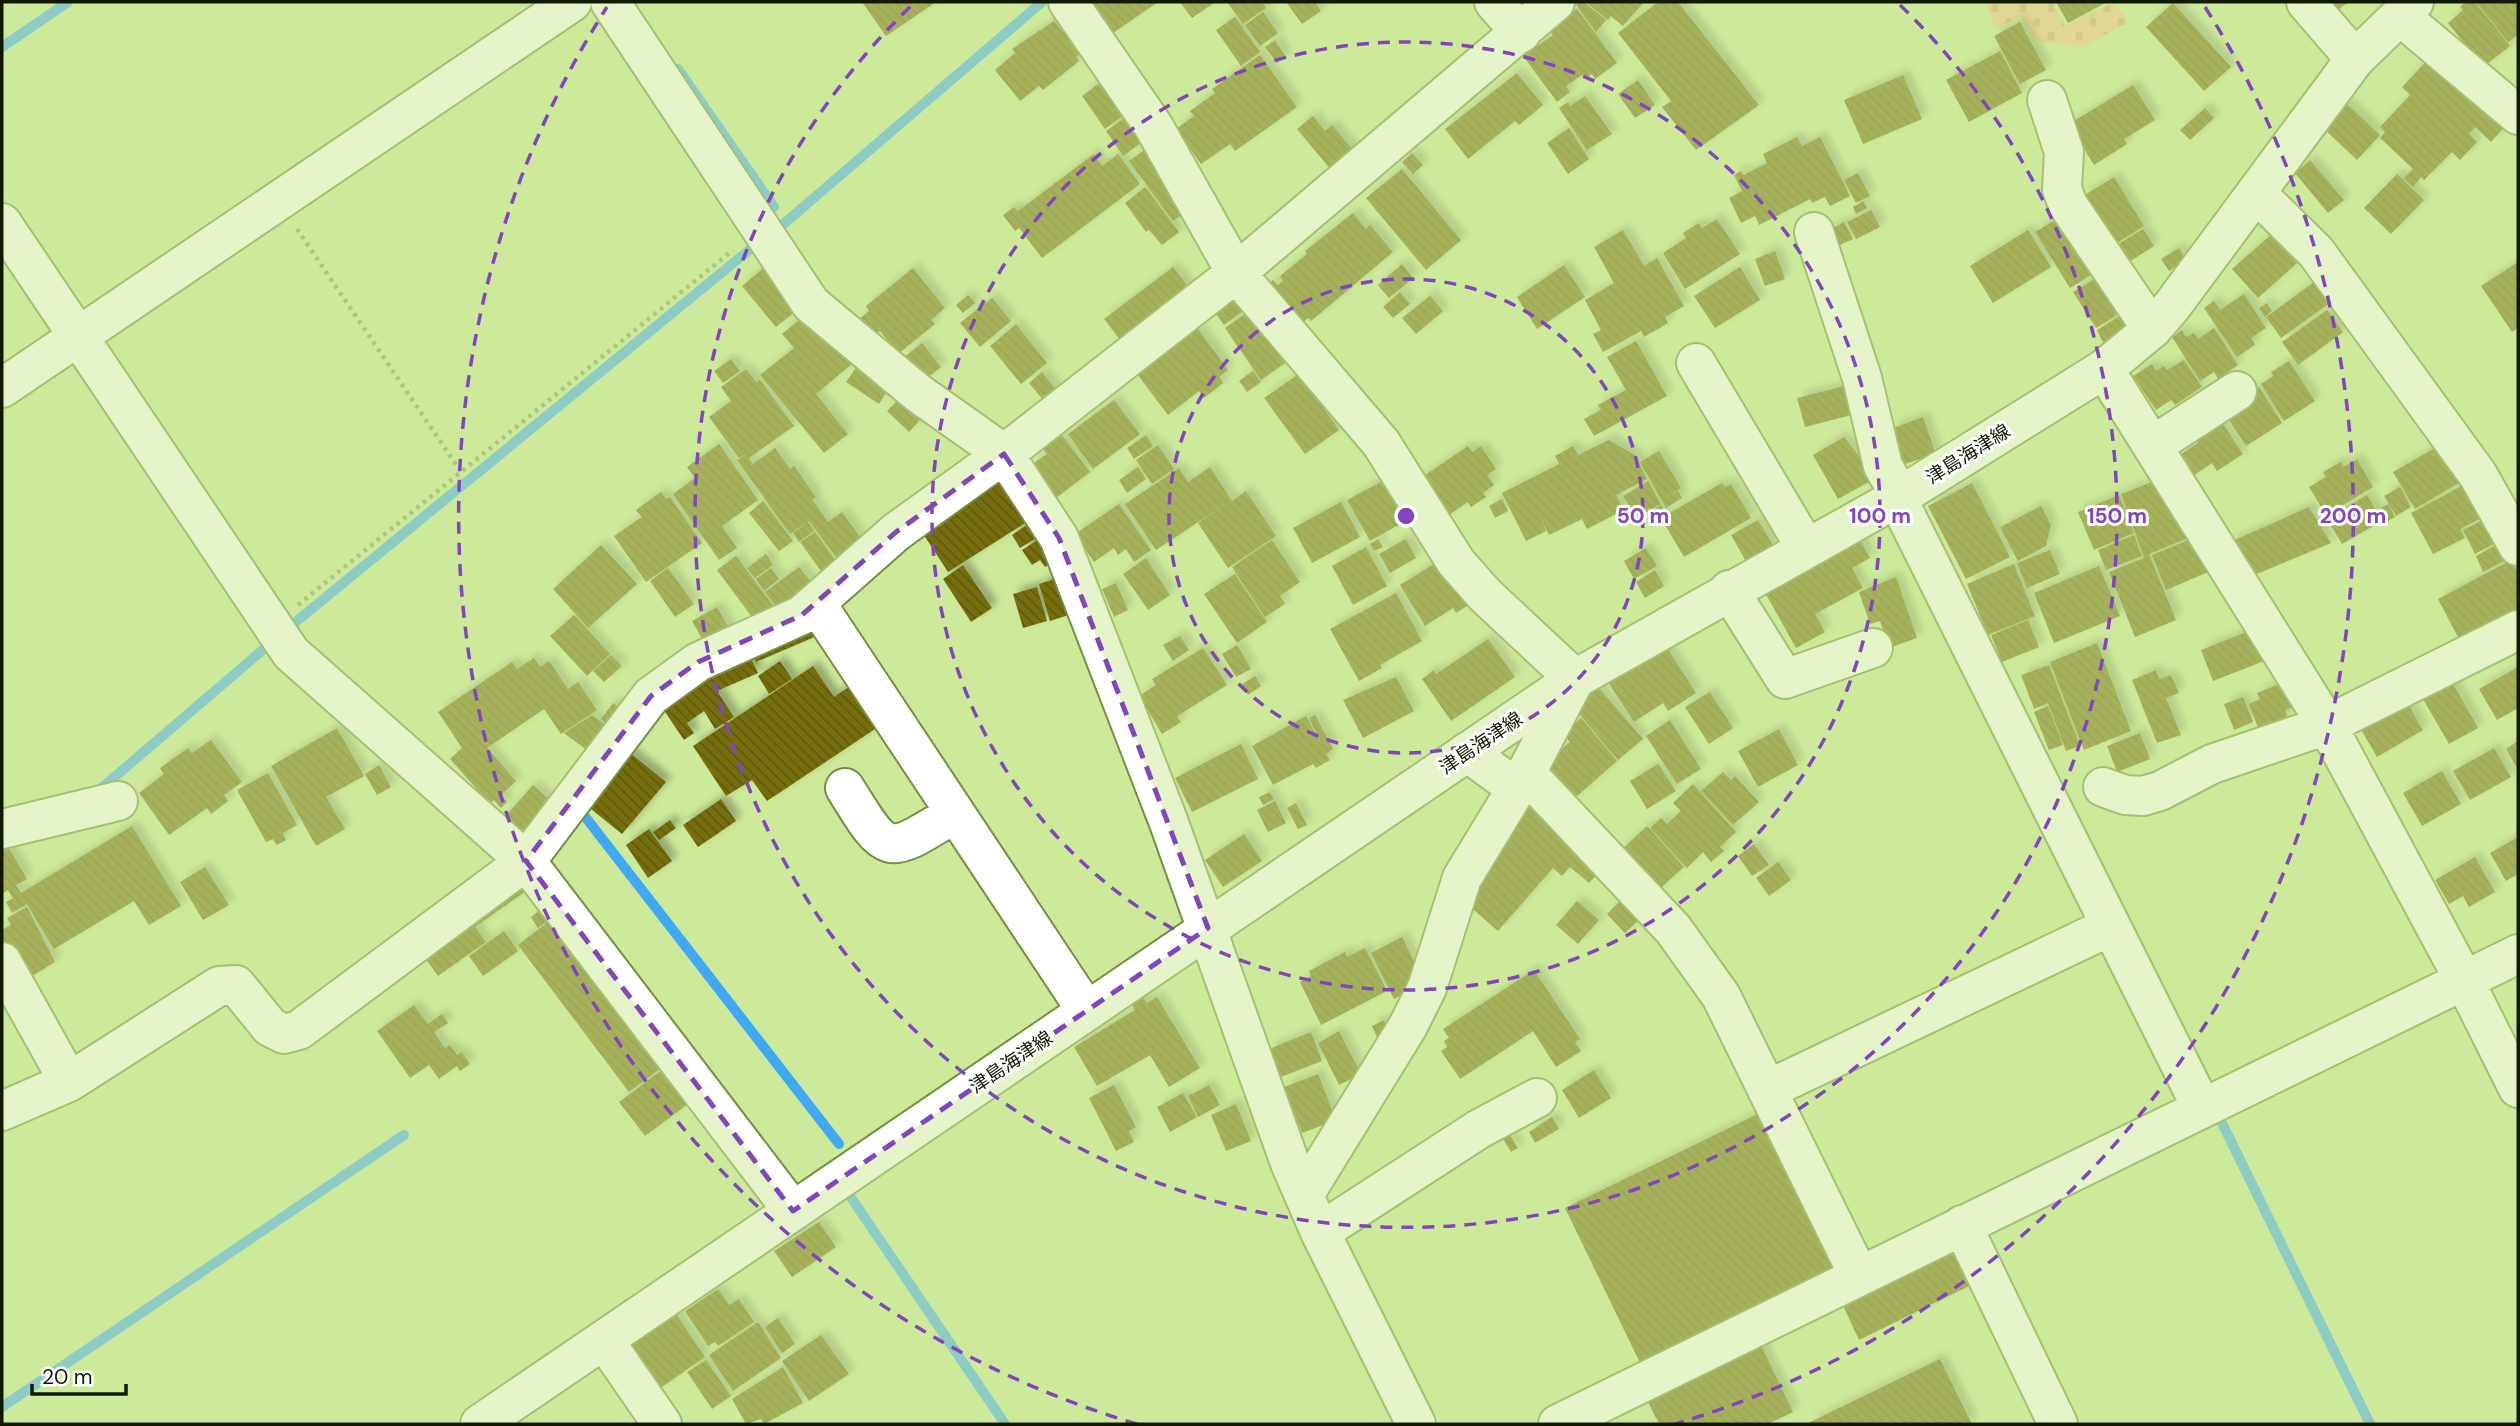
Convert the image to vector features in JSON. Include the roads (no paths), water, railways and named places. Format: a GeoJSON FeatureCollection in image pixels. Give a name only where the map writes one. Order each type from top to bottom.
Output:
{"type":"FeatureCollection","features":[{"type":"Feature","properties":{"kind":"street"},"geometry":{"type":"LineString","coordinates":[[2,388],[572,2]]}},
{"type":"Feature","properties":{"kind":"street"},"geometry":{"type":"LineString","coordinates":[[610,2],[811,304],[918,393],[1004,454],[1059,538],[1208,928],[1290,1163],[1320,1231],[1416,1424]]}},
{"type":"Feature","properties":{"kind":"street"},"geometry":{"type":"LineString","coordinates":[[1068,2],[1154,127],[1236,273],[1381,443],[1456,562],[1485,595],[1575,679],[1521,780],[1462,878],[1427,988],[1408,1026],[1304,1195]]}},
{"type":"Feature","properties":{"kind":"street"},"geometry":{"type":"LineString","coordinates":[[1494,2],[1521,33]]}},
{"type":"Feature","properties":{"kind":"street"},"geometry":{"type":"LineString","coordinates":[[2,1111],[69,1082],[219,986],[236,985],[270,1027],[284,1034],[299,1030],[526,861],[651,696],[698,662],[802,615],[896,532],[1004,454],[1236,273],[1555,2]]}},
{"type":"Feature","properties":{"kind":"street"},"geometry":{"type":"LineString","coordinates":[[2306,2],[2355,59]]}},
{"type":"Feature","properties":{"kind":"street"},"geometry":{"type":"LineString","coordinates":[[2407,9],[2518,115]]}},
{"type":"Feature","properties":{"kind":"street","name":"津島海津線"},"geometry":{"type":"LineString","coordinates":[[480,1424],[1575,679],[1729,590],[1899,497],[2104,369],[2152,329],[2355,59],[2407,9]]}},
{"type":"Feature","properties":{"kind":"street"},"geometry":{"type":"LineString","coordinates":[[2047,100],[2064,152],[2062,189],[2068,205],[2152,329]]}},
{"type":"Feature","properties":{"kind":"street"},"geometry":{"type":"LineString","coordinates":[[2256,192],[2316,252],[2478,475],[2518,546]]}},
{"type":"Feature","properties":{"kind":"street"},"geometry":{"type":"LineString","coordinates":[[2,223],[291,653],[526,861],[793,1211]]}},
{"type":"Feature","properties":{"kind":"street"},"geometry":{"type":"LineString","coordinates":[[1814,232],[1862,378],[1883,466],[2202,1108]]}},
{"type":"Feature","properties":{"kind":"street"},"geometry":{"type":"LineString","coordinates":[[1696,363],[1806,548]]}},
{"type":"Feature","properties":{"kind":"street"},"geometry":{"type":"LineString","coordinates":[[2104,369],[2327,725],[2464,980],[2518,1088]]}},
{"type":"Feature","properties":{"kind":"street"},"geometry":{"type":"LineString","coordinates":[[2152,446],[2237,391]]}},
{"type":"Feature","properties":{"kind":"street"},"geometry":{"type":"LineString","coordinates":[[1729,590],[1785,679],[1873,648]]}},
{"type":"Feature","properties":{"kind":"street"},"geometry":{"type":"LineString","coordinates":[[816,603],[1086,1010]]}},
{"type":"Feature","properties":{"kind":"street"},"geometry":{"type":"LineString","coordinates":[[2103,787],[2125,795],[2143,796],[2160,791],[2212,764],[2327,725],[2518,630]]}},
{"type":"Feature","properties":{"kind":"street"},"geometry":{"type":"LineString","coordinates":[[1467,752],[1521,780],[1673,929],[1721,996],[1859,1276]]}},
{"type":"Feature","properties":{"kind":"street"},"geometry":{"type":"LineString","coordinates":[[845,788],[874,835],[890,844],[907,842],[955,813]]}},
{"type":"Feature","properties":{"kind":"street"},"geometry":{"type":"LineString","coordinates":[[2,829],[118,801]]}},
{"type":"Feature","properties":{"kind":"street"},"geometry":{"type":"LineString","coordinates":[[1767,1090],[2111,926]]}},
{"type":"Feature","properties":{"kind":"street"},"geometry":{"type":"LineString","coordinates":[[1558,1424],[2518,954]]}},
{"type":"Feature","properties":{"kind":"street"},"geometry":{"type":"LineString","coordinates":[[2,962],[69,1082]]}},
{"type":"Feature","properties":{"kind":"street"},"geometry":{"type":"LineString","coordinates":[[1320,1231],[1479,1129],[1537,1098]]}},
{"type":"Feature","properties":{"kind":"street"},"geometry":{"type":"LineString","coordinates":[[1962,1225],[2058,1424]]}},
{"type":"Feature","properties":{"kind":"street"},"geometry":{"type":"LineString","coordinates":[[604,1339],[662,1424]]}},
{"type":"Feature","properties":{"kind":"waterway"},"geometry":{"type":"LineString","coordinates":[[2,47],[68,2]]}},
{"type":"Feature","properties":{"kind":"waterway"},"geometry":{"type":"LineString","coordinates":[[780,227],[1042,2]]}},
{"type":"Feature","properties":{"kind":"waterway"},"geometry":{"type":"LineString","coordinates":[[678,69],[774,207]]}},
{"type":"Feature","properties":{"kind":"waterway"},"geometry":{"type":"LineString","coordinates":[[292,625],[754,246]]}},
{"type":"Feature","properties":{"kind":"waterway"},"geometry":{"type":"LineString","coordinates":[[97,792],[272,642]]}},
{"type":"Feature","properties":{"kind":"waterway"},"geometry":{"type":"LineString","coordinates":[[583,814],[839,1144]]}},
{"type":"Feature","properties":{"kind":"waterway"},"geometry":{"type":"LineString","coordinates":[[2217,1113],[2370,1424]]}},
{"type":"Feature","properties":{"kind":"waterway"},"geometry":{"type":"LineString","coordinates":[[2,1407],[404,1135]]}},
{"type":"Feature","properties":{"kind":"waterway"},"geometry":{"type":"LineString","coordinates":[[852,1199],[1005,1424]]}}]}
